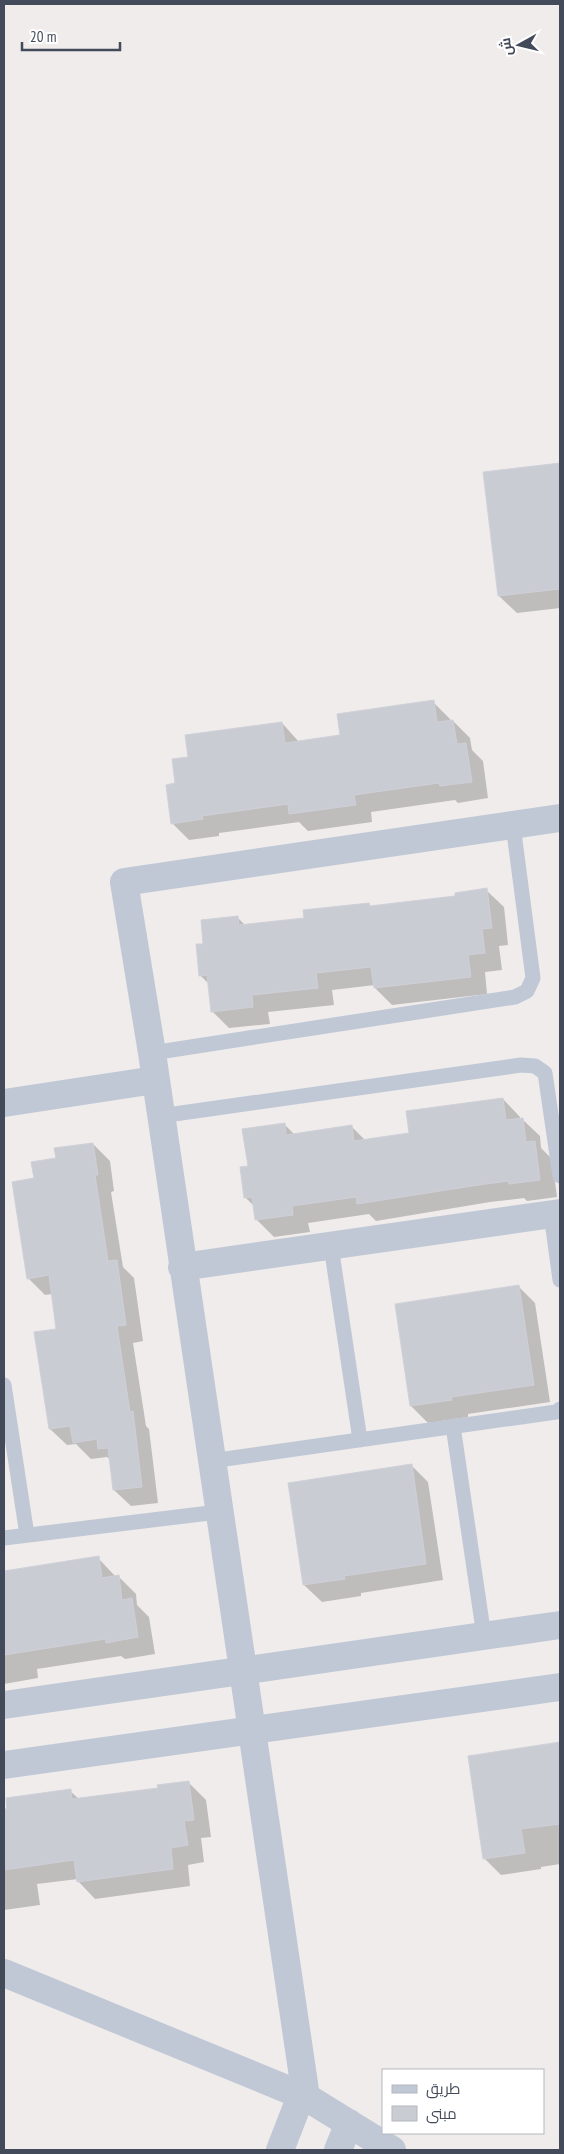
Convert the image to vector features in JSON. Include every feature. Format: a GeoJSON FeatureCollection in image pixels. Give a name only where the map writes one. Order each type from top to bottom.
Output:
{"type":"FeatureCollection","features":[{"type":"Feature","properties":{"kind":"street"},"geometry":{"type":"LineString","coordinates":[[280,2150],[303,2096],[152,1053],[124,882],[560,818]]}},
{"type":"Feature","properties":{"kind":"street"},"geometry":{"type":"LineString","coordinates":[[4,1103],[155,1080]]}},
{"type":"Feature","properties":{"kind":"street"},"geometry":{"type":"LineString","coordinates":[[182,1267],[555,1213]]}},
{"type":"Feature","properties":{"kind":"street"},"geometry":{"type":"LineString","coordinates":[[4,1705],[560,1625]]}},
{"type":"Feature","properties":{"kind":"street"},"geometry":{"type":"LineString","coordinates":[[4,1765],[560,1687]]}},
{"type":"Feature","properties":{"kind":"street"},"geometry":{"type":"LineString","coordinates":[[4,1973],[303,2096],[392,2150]]}},
{"type":"Feature","properties":{"kind":"street"},"geometry":{"type":"LineString","coordinates":[[338,2150],[349,2123]]}},
{"type":"Feature","properties":{"kind":"lane"},"geometry":{"type":"LineString","coordinates":[[152,1053],[515,998],[527,991],[533,978],[513,825]]}},
{"type":"Feature","properties":{"kind":"lane"},"geometry":{"type":"LineString","coordinates":[[160,1116],[521,1065],[535,1066],[545,1073],[560,1176]]}},
{"type":"Feature","properties":{"kind":"lane"},"geometry":{"type":"LineString","coordinates":[[555,1213],[560,1280]]}},
{"type":"Feature","properties":{"kind":"lane"},"geometry":{"type":"LineString","coordinates":[[331,1246],[360,1440]]}},
{"type":"Feature","properties":{"kind":"lane"},"geometry":{"type":"LineString","coordinates":[[4,1385],[27,1535]]}},
{"type":"Feature","properties":{"kind":"lane"},"geometry":{"type":"LineString","coordinates":[[211,1461],[556,1412],[560,1409]]}},
{"type":"Feature","properties":{"kind":"lane"},"geometry":{"type":"LineString","coordinates":[[453,1426],[484,1636]]}},
{"type":"Feature","properties":{"kind":"lane"},"geometry":{"type":"LineString","coordinates":[[4,1538],[218,1512]]}},
{"type":"Feature","properties":{"kind":"building"},"geometry":{"type":"Polygon","coordinates":[[[560,463],[560,589],[498,596],[483,472],[560,463]]]}},
{"type":"Feature","properties":{"kind":"building"},"geometry":{"type":"Polygon","coordinates":[[[434,700],[437,722],[453,720],[457,744],[466,743],[472,782],[440,786],[439,783],[354,795],[356,805],[289,814],[288,804],[202,816],[203,819],[171,824],[166,785],[175,783],[172,759],[188,757],[185,735],[282,722],[285,743],[340,735],[337,714],[434,700]]]}},
{"type":"Feature","properties":{"kind":"building"},"geometry":{"type":"Polygon","coordinates":[[[487,888],[492,928],[482,929],[485,953],[468,955],[471,977],[374,988],[371,967],[316,973],[318,988],[252,995],[253,1007],[211,1012],[207,975],[199,976],[196,944],[203,944],[201,920],[238,916],[239,925],[304,918],[303,910],[369,903],[370,906],[455,896],[455,893],[487,888]]]}},
{"type":"Feature","properties":{"kind":"building"},"geometry":{"type":"Polygon","coordinates":[[[503,1098],[506,1120],[523,1118],[526,1142],[535,1141],[540,1180],[509,1184],[508,1181],[357,1204],[356,1197],[292,1206],[293,1215],[255,1220],[252,1197],[244,1198],[240,1167],[248,1166],[242,1129],[285,1123],[286,1135],[352,1125],[354,1141],[409,1133],[406,1111],[503,1098]]]}},
{"type":"Feature","properties":{"kind":"building"},"geometry":{"type":"Polygon","coordinates":[[[93,1143],[98,1175],[95,1175],[108,1261],[117,1260],[126,1325],[117,1326],[130,1412],[133,1411],[142,1487],[113,1490],[108,1448],[98,1449],[97,1439],[73,1443],[70,1426],[49,1429],[34,1332],[56,1329],[49,1275],[27,1279],[12,1182],[34,1178],[31,1162],[56,1158],[54,1148],[93,1143]]]}},
{"type":"Feature","properties":{"kind":"building"},"geometry":{"type":"Polygon","coordinates":[[[519,1285],[534,1385],[451,1397],[452,1400],[410,1406],[395,1304],[519,1285]]]}},
{"type":"Feature","properties":{"kind":"building"},"geometry":{"type":"Polygon","coordinates":[[[412,1464],[426,1564],[344,1576],[345,1579],[303,1585],[288,1483],[412,1464]]]}},
{"type":"Feature","properties":{"kind":"building"},"geometry":{"type":"Polygon","coordinates":[[[99,1556],[102,1578],[119,1575],[122,1600],[132,1598],[138,1637],[106,1643],[106,1639],[4,1655],[4,1571],[99,1556]]]}},
{"type":"Feature","properties":{"kind":"building"},"geometry":{"type":"Polygon","coordinates":[[[560,1742],[560,1824],[521,1829],[525,1853],[483,1859],[468,1756],[560,1742]]]}},
{"type":"Feature","properties":{"kind":"building"},"geometry":{"type":"Polygon","coordinates":[[[189,1781],[194,1820],[184,1821],[188,1845],[171,1848],[173,1869],[77,1882],[74,1860],[4,1870],[4,1810],[7,1809],[6,1798],[71,1789],[72,1799],[158,1788],[157,1785],[189,1781]]]}}]}
